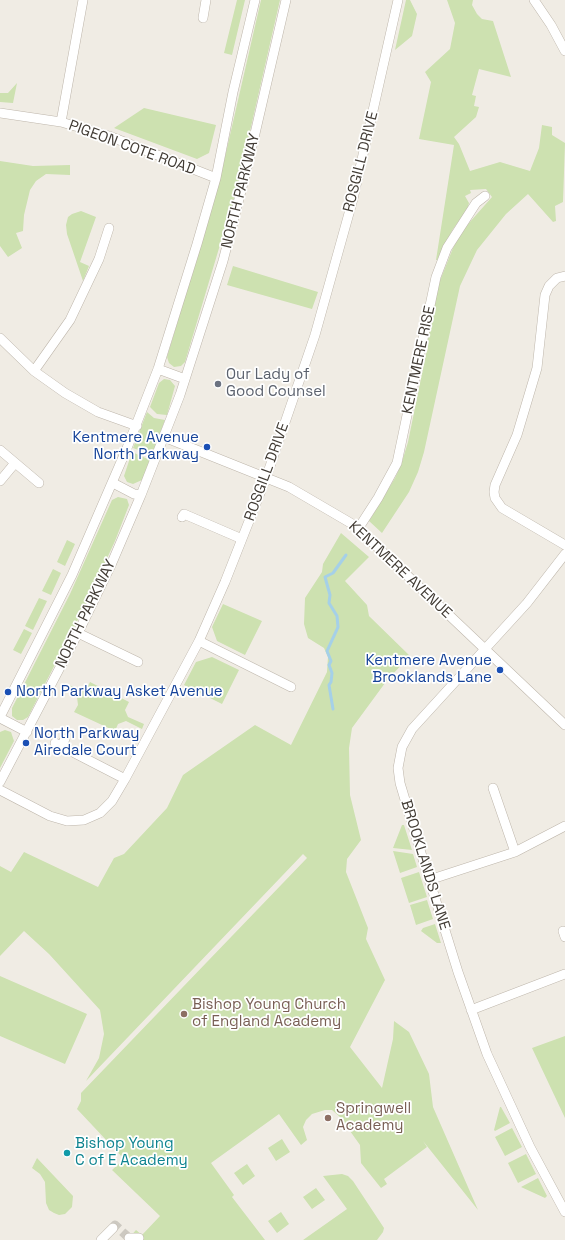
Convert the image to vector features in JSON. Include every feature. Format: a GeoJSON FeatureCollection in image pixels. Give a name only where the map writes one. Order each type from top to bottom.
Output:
{"type":"FeatureCollection","features":[{"type":"Feature","properties":{"kind":"street"},"geometry":{"type":"LineString","coordinates":[[61,122],[83,0]]}},
{"type":"Feature","properties":{"kind":"street"},"geometry":{"type":"LineString","coordinates":[[203,18],[206,0]]}},
{"type":"Feature","properties":{"kind":"street","name":"NORTH PARKWAY"},"geometry":{"type":"LineString","coordinates":[[26,732],[0,717],[72,575],[137,426],[158,369],[216,178],[233,92],[255,0]]}},
{"type":"Feature","properties":{"kind":"street","name":"NORTH PARKWAY"},"geometry":{"type":"LineString","coordinates":[[0,782],[78,633],[111,565],[164,437],[185,379],[223,261],[247,168],[286,0]]}},
{"type":"Feature","properties":{"kind":"street","name":"ROSGILL DRIVE"},"geometry":{"type":"LineString","coordinates":[[0,790],[50,816],[67,821],[84,820],[100,813],[112,801],[125,779],[199,641],[266,478],[315,335],[330,286],[370,129],[398,0]]}},
{"type":"Feature","properties":{"kind":"street"},"geometry":{"type":"LineString","coordinates":[[534,0],[551,25],[565,51]]}},
{"type":"Feature","properties":{"kind":"street","name":"PIGEON COTE ROAD"},"geometry":{"type":"LineString","coordinates":[[0,113],[24,115],[61,122],[109,136],[216,178]]}},
{"type":"Feature","properties":{"kind":"street","name":"KENTMERE RISE"},"geometry":{"type":"LineString","coordinates":[[358,529],[378,498],[396,463],[436,277],[447,248],[476,203],[485,196]]}},
{"type":"Feature","properties":{"kind":"street"},"geometry":{"type":"LineString","coordinates":[[34,371],[70,320],[99,259],[109,228]]}},
{"type":"Feature","properties":{"kind":"street"},"geometry":{"type":"LineString","coordinates":[[565,276],[557,278],[549,286],[545,295],[537,368],[518,435],[495,485],[494,492],[495,498],[502,508],[565,545]]}},
{"type":"Feature","properties":{"kind":"street"},"geometry":{"type":"LineString","coordinates":[[1,342],[34,371],[65,393],[98,412],[137,426]]}},
{"type":"Feature","properties":{"kind":"street"},"geometry":{"type":"LineString","coordinates":[[158,369],[185,379]]}},
{"type":"Feature","properties":{"kind":"street","name":"KENTMERE AVENUE"},"geometry":{"type":"LineString","coordinates":[[164,437],[266,478],[309,498],[358,529],[565,726]]}},
{"type":"Feature","properties":{"kind":"street"},"geometry":{"type":"LineString","coordinates":[[0,450],[39,483]]}},
{"type":"Feature","properties":{"kind":"street"},"geometry":{"type":"LineString","coordinates":[[0,482],[15,463]]}},
{"type":"Feature","properties":{"kind":"street"},"geometry":{"type":"LineString","coordinates":[[113,483],[134,494],[141,494]]}},
{"type":"Feature","properties":{"kind":"street"},"geometry":{"type":"LineString","coordinates":[[182,518],[184,514],[242,539]]}},
{"type":"Feature","properties":{"kind":"street","name":"BROOKLANDS LANE"},"geometry":{"type":"LineString","coordinates":[[565,554],[527,603],[412,729],[404,741],[398,768],[400,783],[429,880],[471,1010],[487,1054],[509,1104],[558,1202],[565,1212]]}},
{"type":"Feature","properties":{"kind":"street"},"geometry":{"type":"LineString","coordinates":[[78,633],[138,662]]}},
{"type":"Feature","properties":{"kind":"street"},"geometry":{"type":"LineString","coordinates":[[199,641],[291,688]]}},
{"type":"Feature","properties":{"kind":"street"},"geometry":{"type":"LineString","coordinates":[[60,743],[125,779]]}},
{"type":"Feature","properties":{"kind":"street"},"geometry":{"type":"LineString","coordinates":[[493,788],[515,852]]}},
{"type":"Feature","properties":{"kind":"street"},"geometry":{"type":"LineString","coordinates":[[429,880],[515,852],[565,826]]}},
{"type":"Feature","properties":{"kind":"street"},"geometry":{"type":"LineString","coordinates":[[471,1010],[565,974]]}},
{"type":"Feature","properties":{"kind":"street"},"geometry":{"type":"LineString","coordinates":[[101,1240],[113,1228]]}},
{"type":"Feature","properties":{"kind":"street"},"geometry":{"type":"LineString","coordinates":[[129,1238],[140,1238]]}},
{"type":"Feature","properties":{"kind":"green space"},"geometry":{"type":"Polygon","coordinates":[[[237,0],[245,0],[232,55],[224,53],[237,0]]]}},
{"type":"Feature","properties":{"kind":"green space"},"geometry":{"type":"Polygon","coordinates":[[[261,0],[280,0],[237,188],[185,362],[181,366],[174,367],[169,363],[167,357],[219,183],[261,0]]]}},
{"type":"Feature","properties":{"kind":"green space"},"geometry":{"type":"Polygon","coordinates":[[[406,0],[410,0],[417,14],[412,36],[395,50],[406,0]]]}},
{"type":"Feature","properties":{"kind":"green space"},"geometry":{"type":"Polygon","coordinates":[[[447,0],[473,0],[472,5],[477,14],[482,19],[493,21],[511,77],[479,69],[472,95],[476,96],[474,106],[479,107],[476,117],[454,137],[459,144],[470,171],[500,162],[530,171],[539,148],[542,125],[552,127],[552,135],[565,143],[563,202],[555,206],[556,221],[553,222],[528,194],[506,214],[477,250],[460,286],[424,452],[418,472],[409,492],[382,533],[369,521],[395,478],[401,465],[408,442],[428,349],[427,344],[439,283],[461,232],[492,197],[486,189],[470,190],[471,193],[465,196],[469,203],[467,210],[453,229],[436,260],[454,145],[419,139],[431,82],[425,72],[450,49],[455,23],[447,0]]]}},
{"type":"Feature","properties":{"kind":"green space"},"geometry":{"type":"Polygon","coordinates":[[[17,83],[13,103],[0,102],[0,93],[8,93],[17,83]]]}},
{"type":"Feature","properties":{"kind":"green space"},"geometry":{"type":"Polygon","coordinates":[[[144,108],[216,125],[209,153],[197,159],[114,128],[144,108]]]}},
{"type":"Feature","properties":{"kind":"green space"},"geometry":{"type":"Polygon","coordinates":[[[0,161],[33,166],[70,165],[70,175],[46,174],[36,181],[30,190],[24,215],[23,231],[16,233],[22,248],[8,257],[0,246],[0,161]]]}},
{"type":"Feature","properties":{"kind":"green space"},"geometry":{"type":"Polygon","coordinates":[[[81,211],[96,217],[80,262],[89,266],[83,281],[67,234],[66,225],[68,217],[81,211]]]}},
{"type":"Feature","properties":{"kind":"green space"},"geometry":{"type":"Polygon","coordinates":[[[233,266],[318,292],[312,309],[227,285],[233,266]]]}},
{"type":"Feature","properties":{"kind":"green space"},"geometry":{"type":"Polygon","coordinates":[[[164,379],[170,380],[175,386],[167,415],[157,414],[150,407],[159,383],[164,379]]]}},
{"type":"Feature","properties":{"kind":"green space"},"geometry":{"type":"Polygon","coordinates":[[[147,412],[154,418],[165,420],[152,455],[133,448],[147,412]]]}},
{"type":"Feature","properties":{"kind":"green space"},"geometry":{"type":"Polygon","coordinates":[[[132,452],[150,460],[142,480],[133,484],[127,482],[124,476],[132,452]]]}},
{"type":"Feature","properties":{"kind":"green space"},"geometry":{"type":"Polygon","coordinates":[[[118,497],[127,499],[129,505],[115,541],[87,602],[28,717],[23,720],[17,720],[12,716],[12,708],[70,594],[112,500],[118,497]]]}},
{"type":"Feature","properties":{"kind":"green space","name":"Bishop Young Church of England Academy"},"geometry":{"type":"Polygon","coordinates":[[[341,533],[369,557],[345,581],[367,605],[369,616],[410,656],[388,679],[352,728],[349,748],[350,795],[361,840],[347,859],[346,872],[368,928],[366,939],[385,980],[350,1047],[382,1088],[393,1039],[394,1021],[409,1032],[429,1074],[433,1107],[478,1210],[423,1141],[427,1147],[384,1179],[387,1184],[381,1188],[361,1163],[360,1145],[340,1117],[332,1110],[325,1110],[312,1114],[306,1120],[303,1127],[307,1140],[301,1145],[279,1114],[211,1163],[234,1195],[232,1197],[265,1240],[127,1240],[136,1230],[142,1235],[160,1216],[112,1170],[124,1159],[77,1109],[81,1101],[81,1093],[307,858],[303,854],[86,1081],[99,1058],[104,1034],[100,1010],[49,954],[24,931],[0,956],[0,866],[11,872],[24,852],[98,887],[114,858],[124,854],[167,808],[183,775],[255,725],[291,745],[327,672],[328,657],[324,648],[308,638],[304,624],[305,598],[322,572],[323,564],[341,533]]]}},
{"type":"Feature","properties":{"kind":"green space"},"geometry":{"type":"Polygon","coordinates":[[[67,540],[75,544],[65,566],[57,562],[67,540]]]}},
{"type":"Feature","properties":{"kind":"green space"},"geometry":{"type":"Polygon","coordinates":[[[53,569],[61,573],[51,595],[42,591],[53,569]]]}},
{"type":"Feature","properties":{"kind":"green space"},"geometry":{"type":"Polygon","coordinates":[[[39,598],[47,601],[33,630],[25,626],[39,598]]]}},
{"type":"Feature","properties":{"kind":"green space"},"geometry":{"type":"Polygon","coordinates":[[[223,604],[262,621],[245,655],[217,641],[212,627],[223,604]]]}},
{"type":"Feature","properties":{"kind":"green space"},"geometry":{"type":"Polygon","coordinates":[[[24,629],[32,633],[21,654],[13,650],[24,629]]]}},
{"type":"Feature","properties":{"kind":"green space"},"geometry":{"type":"Polygon","coordinates":[[[212,657],[239,670],[222,704],[184,685],[196,662],[212,657]]]}},
{"type":"Feature","properties":{"kind":"green space"},"geometry":{"type":"Polygon","coordinates":[[[90,682],[129,702],[125,710],[128,717],[144,724],[142,729],[126,721],[118,724],[115,731],[74,712],[78,705],[77,697],[73,693],[61,687],[64,683],[79,689],[88,686],[90,682]]]}},
{"type":"Feature","properties":{"kind":"green space"},"geometry":{"type":"Polygon","coordinates":[[[5,730],[11,732],[14,741],[0,768],[0,732],[5,730]]]}},
{"type":"Feature","properties":{"kind":"green space"},"geometry":{"type":"Polygon","coordinates":[[[402,825],[404,825],[412,850],[393,848],[402,825]]]}},
{"type":"Feature","properties":{"kind":"green space"},"geometry":{"type":"Polygon","coordinates":[[[393,851],[413,854],[417,867],[400,873],[393,851]]]}},
{"type":"Feature","properties":{"kind":"green space"},"geometry":{"type":"Polygon","coordinates":[[[419,872],[427,897],[409,903],[401,878],[419,872]]]}},
{"type":"Feature","properties":{"kind":"green space"},"geometry":{"type":"Polygon","coordinates":[[[427,900],[433,919],[416,925],[410,905],[427,900]]]}},
{"type":"Feature","properties":{"kind":"green space"},"geometry":{"type":"Polygon","coordinates":[[[435,924],[441,943],[437,943],[421,931],[423,928],[435,924]]]}},
{"type":"Feature","properties":{"kind":"green space"},"geometry":{"type":"Polygon","coordinates":[[[0,976],[87,1014],[65,1064],[0,1036],[0,976]]]}},
{"type":"Feature","properties":{"kind":"green space"},"geometry":{"type":"Polygon","coordinates":[[[565,1036],[565,1118],[532,1048],[565,1036]]]}},
{"type":"Feature","properties":{"kind":"green space"},"geometry":{"type":"Polygon","coordinates":[[[500,1107],[510,1123],[495,1131],[494,1130],[500,1107]]]}},
{"type":"Feature","properties":{"kind":"green space"},"geometry":{"type":"Polygon","coordinates":[[[512,1128],[522,1147],[505,1156],[495,1137],[512,1128]]]}},
{"type":"Feature","properties":{"kind":"green space"},"geometry":{"type":"Polygon","coordinates":[[[282,1139],[290,1152],[276,1161],[268,1148],[282,1139]]]}},
{"type":"Feature","properties":{"kind":"green space"},"geometry":{"type":"Polygon","coordinates":[[[526,1154],[536,1174],[518,1183],[508,1163],[526,1154]]]}},
{"type":"Feature","properties":{"kind":"green space"},"geometry":{"type":"Polygon","coordinates":[[[37,1158],[73,1196],[72,1207],[65,1214],[59,1215],[49,1210],[46,1203],[45,1182],[40,1174],[32,1168],[37,1158]]]}},
{"type":"Feature","properties":{"kind":"green space"},"geometry":{"type":"Polygon","coordinates":[[[247,1164],[255,1176],[243,1185],[234,1173],[247,1164]]]}},
{"type":"Feature","properties":{"kind":"green space"},"geometry":{"type":"Polygon","coordinates":[[[342,1174],[348,1176],[353,1181],[384,1228],[383,1232],[377,1240],[303,1240],[347,1209],[323,1176],[342,1174]]]}},
{"type":"Feature","properties":{"kind":"green space"},"geometry":{"type":"Polygon","coordinates":[[[538,1178],[547,1196],[545,1198],[521,1187],[538,1178]]]}},
{"type":"Feature","properties":{"kind":"green space"},"geometry":{"type":"Polygon","coordinates":[[[316,1188],[325,1200],[312,1209],[303,1197],[316,1188]]]}},
{"type":"Feature","properties":{"kind":"green space"},"geometry":{"type":"Polygon","coordinates":[[[281,1212],[289,1224],[277,1233],[268,1221],[281,1212]]]}},
{"type":"Feature","properties":{"kind":"waterway"},"geometry":{"type":"LineString","coordinates":[[333,709],[329,685],[331,682],[332,673],[329,665],[331,661],[327,651],[338,627],[337,616],[329,603],[330,595],[325,577],[333,573],[346,555]]}},
{"type":"Feature","properties":{"kind":"tunnel"},"geometry":{"type":"LineString","coordinates":[[113,1228],[115,1225],[129,1238]]}},
{"type":"Feature","properties":{"kind":"place","name":"Our Lady of Good Counsel"},"geometry":{"type":"Point","coordinates":[218,384]}},
{"type":"Feature","properties":{"kind":"place","name":"Kentmere Avenue North Parkway"},"geometry":{"type":"Point","coordinates":[207,447]}},
{"type":"Feature","properties":{"kind":"place","name":"Kentmere Avenue Brooklands Lane"},"geometry":{"type":"Point","coordinates":[500,670]}},
{"type":"Feature","properties":{"kind":"place","name":"North Parkway Asket Avenue"},"geometry":{"type":"Point","coordinates":[8,692]}},
{"type":"Feature","properties":{"kind":"place","name":"North Parkway Airedale Court"},"geometry":{"type":"Point","coordinates":[26,743]}},
{"type":"Feature","properties":{"kind":"place","name":"Bishop Young Church of England Academy"},"geometry":{"type":"Point","coordinates":[184,1014]}},
{"type":"Feature","properties":{"kind":"place","name":"Springwell Academy"},"geometry":{"type":"Point","coordinates":[328,1118]}},
{"type":"Feature","properties":{"kind":"place","name":"Bishop Young C of E Academy"},"geometry":{"type":"Point","coordinates":[67,1153]}}]}
